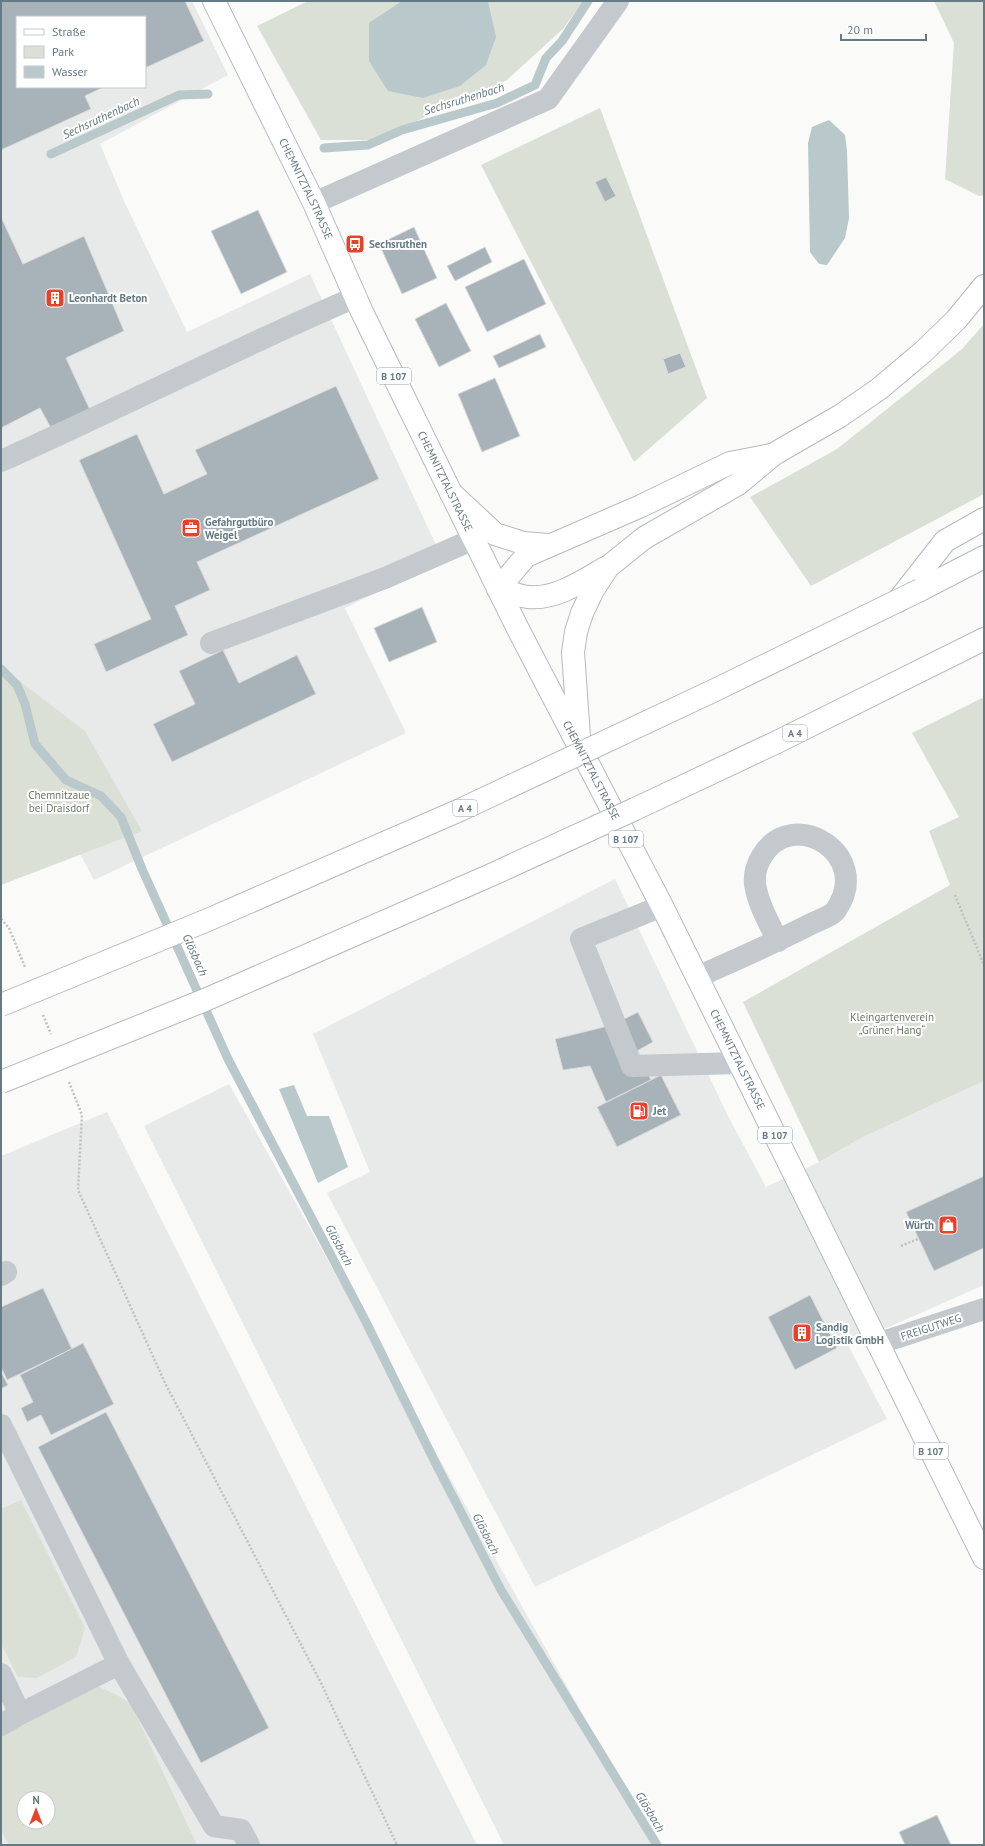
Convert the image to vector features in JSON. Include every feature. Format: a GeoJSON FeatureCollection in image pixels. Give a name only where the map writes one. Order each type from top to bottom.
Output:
{"type":"FeatureCollection","features":[{"type":"Feature","properties":{"kind":"main road","name":"CHEMNITZTALSTRASSE"},"geometry":{"type":"LineString","coordinates":[[214,1],[314,203],[356,297],[498,589],[580,751],[662,906],[984,1558]]}},
{"type":"Feature","properties":{"kind":"main road"},"geometry":{"type":"LineString","coordinates":[[774,454],[730,464],[641,506],[526,556],[498,589],[528,597],[545,596],[570,588],[608,566],[644,538],[738,484],[774,454],[840,416],[879,389],[924,352],[956,320],[984,286]]}},
{"type":"Feature","properties":{"kind":"main road"},"geometry":{"type":"LineString","coordinates":[[451,493],[495,534],[523,543],[549,545]]}},
{"type":"Feature","properties":{"kind":"main road"},"geometry":{"type":"LineString","coordinates":[[918,585],[945,541],[984,519]]}},
{"type":"Feature","properties":{"kind":"main road","name":"A 4"},"geometry":{"type":"LineString","coordinates":[[1,1005],[210,919],[460,810],[898,601],[918,585],[984,557]]}},
{"type":"Feature","properties":{"kind":"main road"},"geometry":{"type":"LineString","coordinates":[[580,751],[573,652],[576,632],[582,613],[593,590],[608,566]]}},
{"type":"Feature","properties":{"kind":"main road","name":"A 4"},"geometry":{"type":"LineString","coordinates":[[1,1082],[205,1000],[491,875],[770,746],[984,639]]}},
{"type":"Feature","properties":{"kind":"street"},"geometry":{"type":"LineString","coordinates":[[314,203],[548,99],[618,1]]}},
{"type":"Feature","properties":{"kind":"street"},"geometry":{"type":"LineString","coordinates":[[1,461],[82,424],[235,350],[356,297]]}},
{"type":"Feature","properties":{"kind":"street"},"geometry":{"type":"LineString","coordinates":[[211,644],[385,578],[474,538]]}},
{"type":"Feature","properties":{"kind":"street"},"geometry":{"type":"LineString","coordinates":[[697,977],[778,941],[836,911],[845,891],[845,867],[833,848],[815,837],[796,834],[780,839],[766,849],[757,865],[755,883],[761,905],[778,941]]}},
{"type":"Feature","properties":{"kind":"street"},"geometry":{"type":"LineString","coordinates":[[662,906],[580,939],[632,1066],[739,1063]]}},
{"type":"Feature","properties":{"kind":"street","name":"FREIGUTWEG"},"geometry":{"type":"LineString","coordinates":[[877,1344],[984,1310]]}},
{"type":"Feature","properties":{"kind":"street"},"geometry":{"type":"LineString","coordinates":[[1,1425],[120,1664],[214,1826],[241,1830],[249,1845]]}},
{"type":"Feature","properties":{"kind":"street"},"geometry":{"type":"LineString","coordinates":[[1,1725],[120,1664]]}},
{"type":"Feature","properties":{"kind":"street"},"geometry":{"type":"LineString","coordinates":[[1,1674],[20,1714]]}},
{"type":"Feature","properties":{"kind":"path"},"geometry":{"type":"LineString","coordinates":[[955,895],[984,965]]}},
{"type":"Feature","properties":{"kind":"path"},"geometry":{"type":"LineString","coordinates":[[1,919],[10,928],[26,971]]}},
{"type":"Feature","properties":{"kind":"path"},"geometry":{"type":"LineString","coordinates":[[43,1014],[51,1036]]}},
{"type":"Feature","properties":{"kind":"path"},"geometry":{"type":"LineString","coordinates":[[68,1079],[82,1115],[78,1190],[165,1383],[320,1683],[398,1845]]}},
{"type":"Feature","properties":{"kind":"path"},"geometry":{"type":"LineString","coordinates":[[901,1246],[918,1239]]}},
{"type":"Feature","properties":{"kind":"shaded area"},"geometry":{"type":"Polygon","coordinates":[[[1,1],[192,1],[228,75],[100,144],[124,201],[187,332],[310,274],[443,560],[345,608],[406,733],[94,880],[1,706],[1,1]]]}},
{"type":"Feature","properties":{"kind":"shaded area"},"geometry":{"type":"Polygon","coordinates":[[[615,879],[728,1116],[766,1187],[819,1162],[863,1137],[984,1081],[984,1285],[848,1345],[887,1419],[535,1587],[327,1193],[370,1172],[313,1034],[615,879]]]}},
{"type":"Feature","properties":{"kind":"shaded area"},"geometry":{"type":"Polygon","coordinates":[[[229,1084],[656,1845],[504,1845],[144,1126],[229,1084]]]}},
{"type":"Feature","properties":{"kind":"shaded area"},"geometry":{"type":"Polygon","coordinates":[[[107,1112],[477,1845],[1,1845],[1,1156],[107,1112]]]}},
{"type":"Feature","properties":{"kind":"green space"},"geometry":{"type":"Polygon","coordinates":[[[308,1],[583,1],[563,29],[507,80],[375,140],[321,140],[257,26],[308,1]]]}},
{"type":"Feature","properties":{"kind":"green space"},"geometry":{"type":"Polygon","coordinates":[[[934,1],[984,1],[984,195],[979,196],[945,179],[954,43],[934,1]]]}},
{"type":"Feature","properties":{"kind":"green space"},"geometry":{"type":"Polygon","coordinates":[[[600,108],[707,398],[634,462],[481,165],[600,108]]]}},
{"type":"Feature","properties":{"kind":"green space"},"geometry":{"type":"Polygon","coordinates":[[[984,324],[984,494],[811,586],[750,497],[837,449],[962,349],[984,324]]]}},
{"type":"Feature","properties":{"kind":"green space","name":"Chemnitzaue bei Draisdorf"},"geometry":{"type":"Polygon","coordinates":[[[1,667],[85,731],[142,831],[1,885],[1,667]]]}},
{"type":"Feature","properties":{"kind":"green space","name":"Kleingartenverein „Grüner Hang“"},"geometry":{"type":"Polygon","coordinates":[[[984,697],[984,1081],[863,1137],[819,1162],[743,1002],[950,885],[929,831],[959,817],[912,733],[984,697]]]}},
{"type":"Feature","properties":{"kind":"green space"},"geometry":{"type":"Polygon","coordinates":[[[21,1500],[85,1628],[76,1657],[37,1678],[18,1677],[1,1644],[1,1509],[21,1500]]]}},
{"type":"Feature","properties":{"kind":"green space"},"geometry":{"type":"Polygon","coordinates":[[[95,1685],[117,1695],[131,1704],[197,1845],[9,1845],[1,1830],[1,1735],[95,1685]]]}},
{"type":"Feature","properties":{"kind":"water"},"geometry":{"type":"Polygon","coordinates":[[[402,1],[488,1],[496,37],[486,65],[460,86],[423,98],[388,91],[369,61],[369,23],[402,1]]]}},
{"type":"Feature","properties":{"kind":"water"},"geometry":{"type":"Polygon","coordinates":[[[829,120],[845,135],[847,151],[849,218],[845,238],[827,265],[819,264],[810,252],[808,143],[812,127],[829,120]]]}},
{"type":"Feature","properties":{"kind":"water"},"geometry":{"type":"Polygon","coordinates":[[[294,1085],[307,1116],[329,1116],[348,1167],[318,1183],[279,1089],[294,1085]]]}},
{"type":"Feature","properties":{"kind":"building"},"geometry":{"type":"Polygon","coordinates":[[[1,1],[185,1],[204,41],[146,68],[146,16],[16,16],[16,88],[102,88],[85,96],[91,109],[1,150],[1,1]]]}},
{"type":"Feature","properties":{"kind":"building"},"geometry":{"type":"Polygon","coordinates":[[[606,177],[616,196],[605,202],[595,182],[606,177]]]}},
{"type":"Feature","properties":{"kind":"building"},"geometry":{"type":"Polygon","coordinates":[[[258,210],[287,272],[241,294],[211,231],[258,210]]]}},
{"type":"Feature","properties":{"kind":"building","name":"Leonhardt Beton"},"geometry":{"type":"Polygon","coordinates":[[[1,217],[23,264],[84,236],[124,331],[66,358],[91,412],[52,430],[40,408],[1,428],[1,217]]]}},
{"type":"Feature","properties":{"kind":"building"},"geometry":{"type":"Polygon","coordinates":[[[414,227],[437,278],[402,294],[379,244],[414,227]]]}},
{"type":"Feature","properties":{"kind":"building"},"geometry":{"type":"Polygon","coordinates":[[[485,247],[492,262],[455,281],[447,266],[485,247]]]}},
{"type":"Feature","properties":{"kind":"building"},"geometry":{"type":"Polygon","coordinates":[[[524,259],[546,304],[487,332],[465,287],[524,259]]]}},
{"type":"Feature","properties":{"kind":"building"},"geometry":{"type":"Polygon","coordinates":[[[446,303],[471,351],[439,367],[415,319],[446,303]]]}},
{"type":"Feature","properties":{"kind":"building"},"geometry":{"type":"Polygon","coordinates":[[[540,334],[546,347],[499,368],[493,356],[540,334]]]}},
{"type":"Feature","properties":{"kind":"building"},"geometry":{"type":"Polygon","coordinates":[[[680,353],[686,367],[668,374],[663,359],[680,353]]]}},
{"type":"Feature","properties":{"kind":"building"},"geometry":{"type":"Polygon","coordinates":[[[495,378],[520,436],[482,452],[458,394],[495,378]]]}},
{"type":"Feature","properties":{"kind":"building","name":"Gefahrgutbüro Weigel"},"geometry":{"type":"Polygon","coordinates":[[[336,386],[379,479],[197,562],[210,590],[175,606],[188,635],[106,672],[94,644],[151,619],[79,460],[137,434],[164,494],[207,474],[195,450],[336,386]]]}},
{"type":"Feature","properties":{"kind":"building"},"geometry":{"type":"Polygon","coordinates":[[[422,607],[437,642],[389,662],[374,628],[422,607]]]}},
{"type":"Feature","properties":{"kind":"building"},"geometry":{"type":"Polygon","coordinates":[[[223,650],[239,683],[297,655],[316,694],[172,762],[153,724],[195,704],[179,671],[223,650]]]}},
{"type":"Feature","properties":{"kind":"building"},"geometry":{"type":"Polygon","coordinates":[[[638,1012],[653,1042],[637,1051],[651,1080],[606,1102],[590,1066],[563,1070],[555,1039],[612,1025],[638,1012]]]}},
{"type":"Feature","properties":{"kind":"building","name":"Jet"},"geometry":{"type":"Polygon","coordinates":[[[661,1075],[681,1115],[617,1147],[597,1107],[661,1075]]]}},
{"type":"Feature","properties":{"kind":"building","name":"Würth"},"geometry":{"type":"Polygon","coordinates":[[[984,1176],[984,1248],[934,1271],[906,1212],[984,1176]]]}},
{"type":"Feature","properties":{"kind":"building"},"geometry":{"type":"Polygon","coordinates":[[[43,1288],[72,1349],[7,1380],[1,1367],[1,1307],[43,1288]]]}},
{"type":"Feature","properties":{"kind":"building","name":"Sandig Logistik GmbH"},"geometry":{"type":"Polygon","coordinates":[[[810,1295],[837,1348],[795,1370],[768,1317],[810,1295]]]}},
{"type":"Feature","properties":{"kind":"building"},"geometry":{"type":"Polygon","coordinates":[[[83,1343],[114,1404],[51,1435],[41,1415],[27,1422],[21,1408],[33,1402],[20,1375],[83,1343]]]}},
{"type":"Feature","properties":{"kind":"building"},"geometry":{"type":"Polygon","coordinates":[[[1,1372],[8,1385],[1,1389],[1,1372]]]}},
{"type":"Feature","properties":{"kind":"building"},"geometry":{"type":"Polygon","coordinates":[[[106,1412],[269,1728],[201,1763],[38,1447],[106,1412]]]}},
{"type":"Feature","properties":{"kind":"building"},"geometry":{"type":"Polygon","coordinates":[[[937,1815],[951,1845],[905,1845],[899,1832],[937,1815]]]}},
{"type":"Feature","properties":{"kind":"waterway","name":"Sechsruthenbach"},"geometry":{"type":"LineString","coordinates":[[324,148],[368,145],[402,130],[497,103],[535,85],[546,58],[562,41],[588,1]]}},
{"type":"Feature","properties":{"kind":"waterway","name":"Sechsruthenbach"},"geometry":{"type":"LineString","coordinates":[[51,154],[179,95],[208,94]]}},
{"type":"Feature","properties":{"kind":"waterway","name":"Glösbach"},"geometry":{"type":"LineString","coordinates":[[1,669],[17,685],[25,704],[35,744],[66,780],[101,796],[121,817],[142,869],[228,1059],[365,1320],[435,1462],[501,1590],[657,1845]]}},
{"type":"Feature","properties":{"kind":"place","name":"Sechsruthen"},"geometry":{"type":"Point","coordinates":[355,244]}},
{"type":"Feature","properties":{"kind":"place","name":"Leonhardt Beton"},"geometry":{"type":"Point","coordinates":[55,298]}},
{"type":"Feature","properties":{"kind":"place","name":"Gefahrgutbüro Weigel"},"geometry":{"type":"Point","coordinates":[191,528]}},
{"type":"Feature","properties":{"kind":"place","name":"Jet"},"geometry":{"type":"Point","coordinates":[639,1111]}},
{"type":"Feature","properties":{"kind":"place","name":"Würth"},"geometry":{"type":"Point","coordinates":[948,1225]}},
{"type":"Feature","properties":{"kind":"place","name":"Sandig Logistik GmbH"},"geometry":{"type":"Point","coordinates":[802,1333]}}]}
